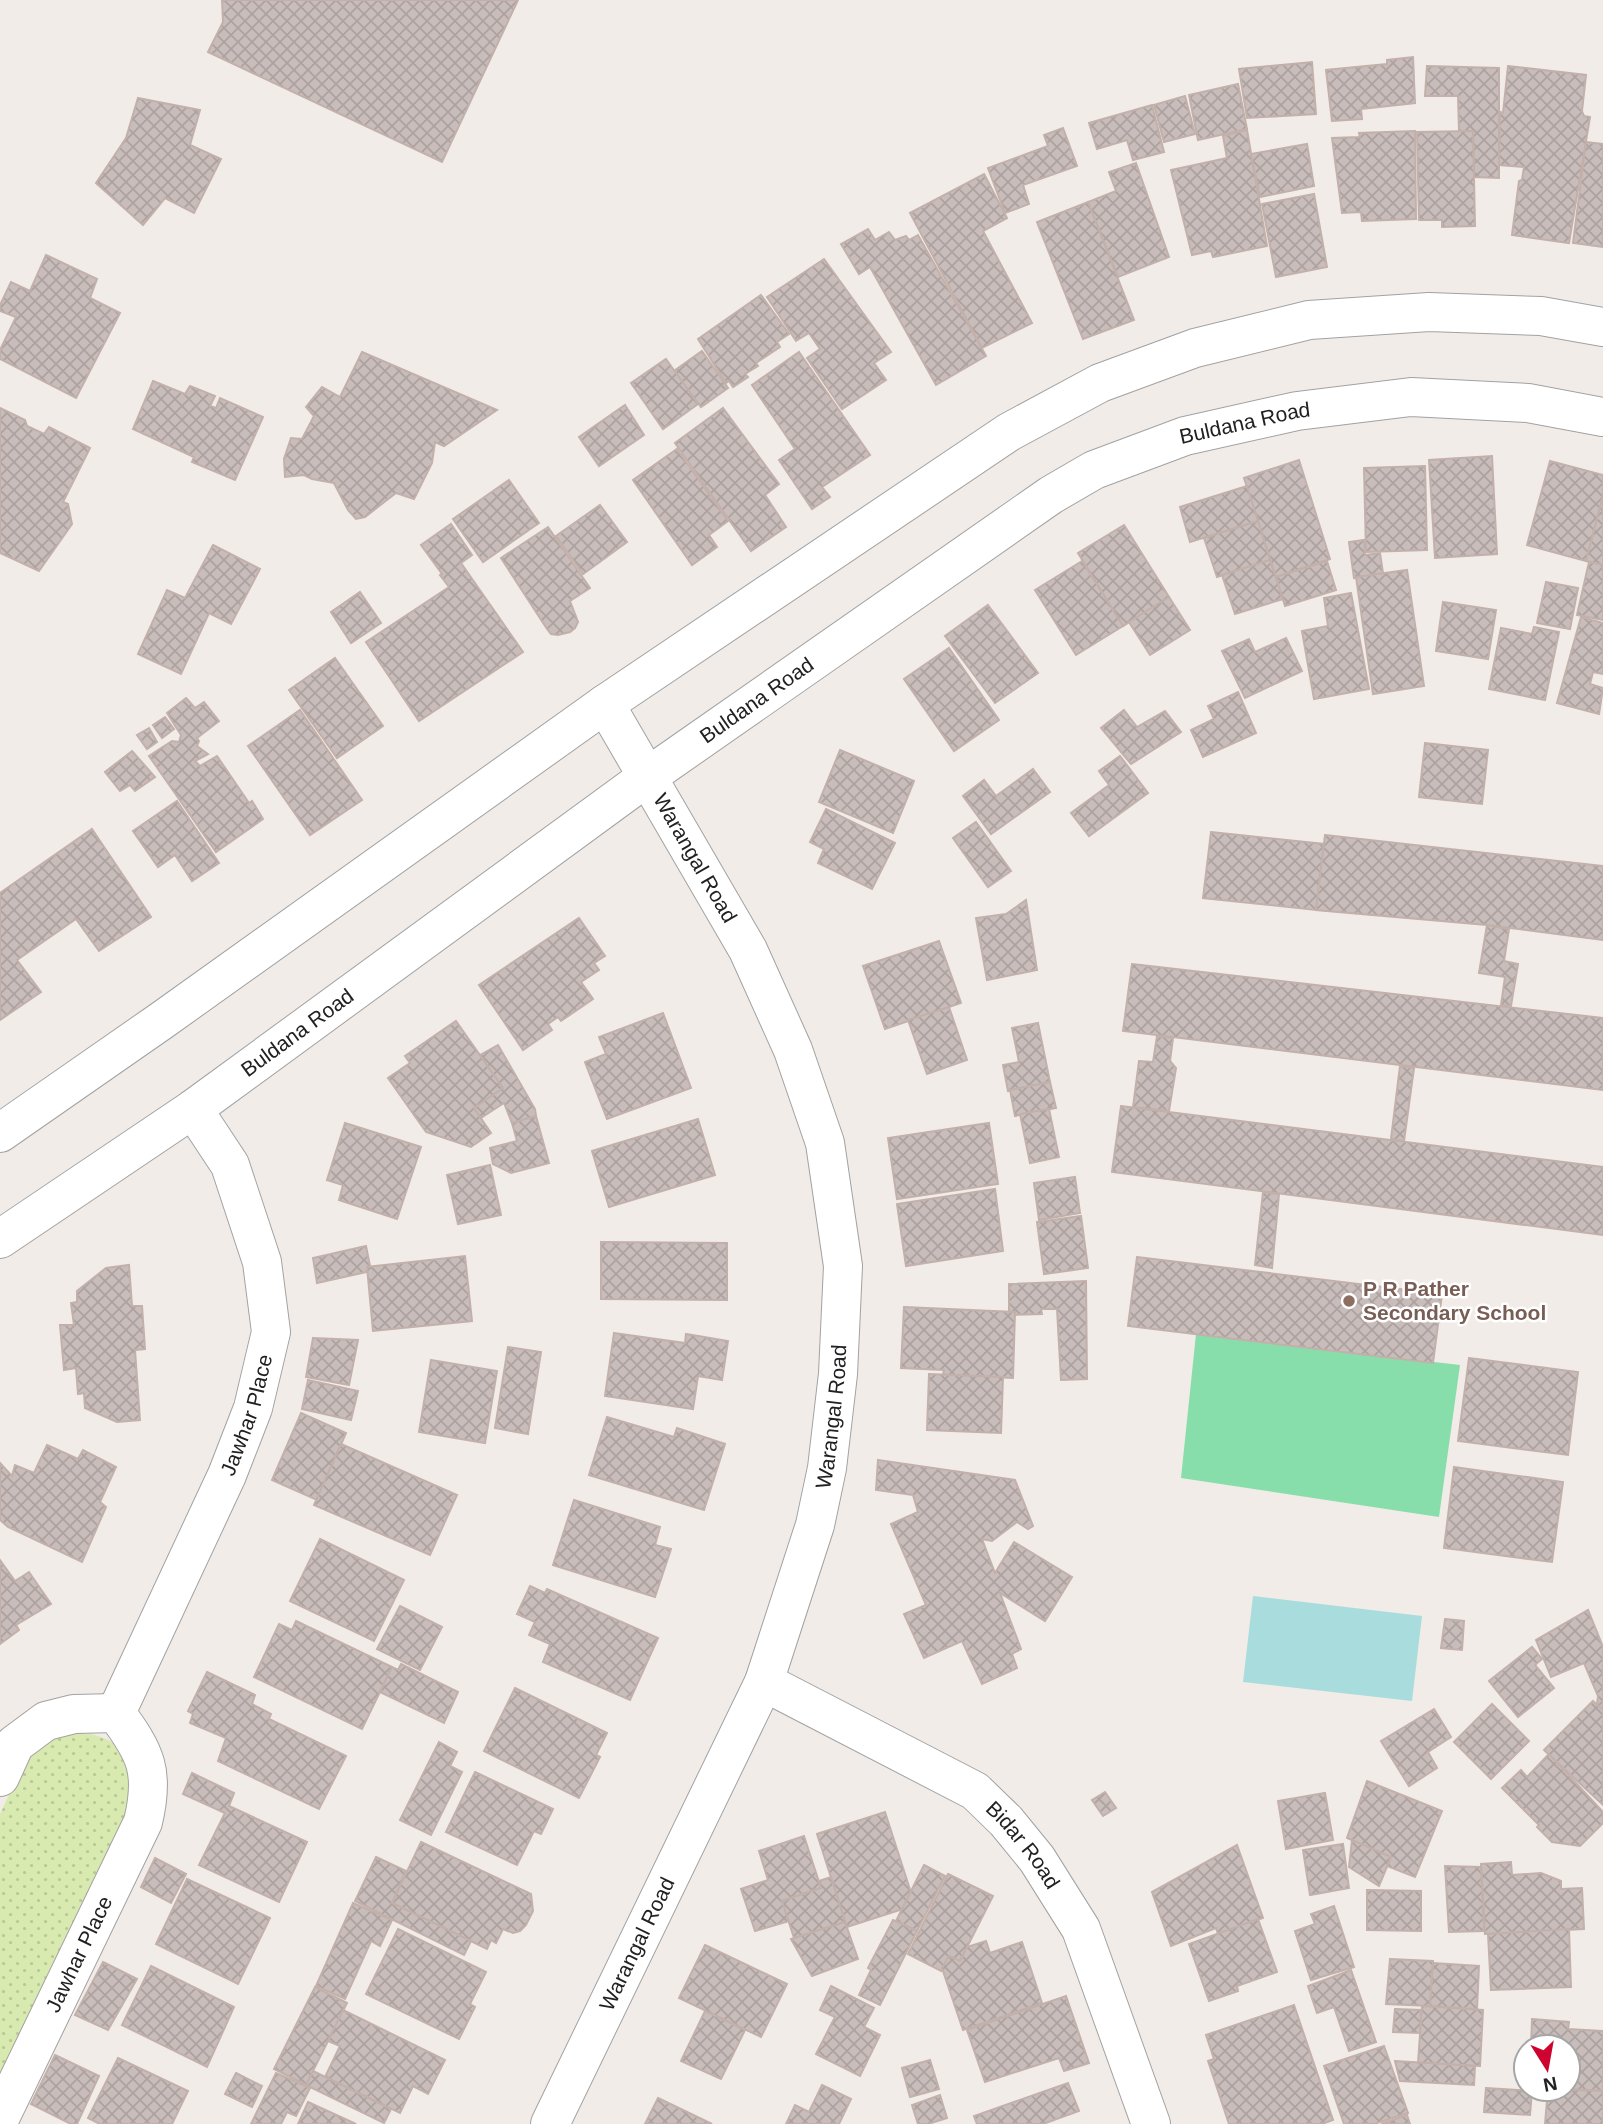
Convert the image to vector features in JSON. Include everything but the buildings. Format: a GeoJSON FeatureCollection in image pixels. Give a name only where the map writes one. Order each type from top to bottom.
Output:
{"type":"FeatureCollection","features":[{"type":"Feature","properties":{"kind":"street"},"geometry":{"type":"LineString","coordinates":[[0,1133],[605,704],[1009,432],[1100,383],[1195,348],[1309,320],[1429,312],[1541,316],[1603,327]]}},
{"type":"Feature","properties":{"kind":"street","name":"Buldana Road"},"geometry":{"type":"LineString","coordinates":[[0,1239],[193,1109],[647,777],[1051,495],[1094,470],[1185,436],[1297,411],[1411,397],[1528,403],[1603,417]]}},
{"type":"Feature","properties":{"kind":"street","name":"Warangal Road"},"geometry":{"type":"LineString","coordinates":[[550,2124],[764,1682],[815,1525],[827,1468],[838,1374],[843,1266],[825,1143],[793,1050],[748,950],[605,704]]}},
{"type":"Feature","properties":{"kind":"street","name":"Jawhar Place"},"geometry":{"type":"LineString","coordinates":[[0,2118],[143,1822],[149,1794],[147,1768],[135,1738],[116,1713],[227,1475],[253,1408],[271,1332],[262,1262],[230,1165],[193,1109]]}},
{"type":"Feature","properties":{"kind":"street","name":"Bidar Road"},"geometry":{"type":"LineString","coordinates":[[764,1682],[975,1791],[1006,1821],[1037,1858],[1081,1929],[1151,2124]]}},
{"type":"Feature","properties":{"kind":"street"},"geometry":{"type":"LineString","coordinates":[[0,1777],[15,1744],[46,1721],[74,1714],[116,1713]]}},
{"type":"Feature","properties":{"kind":"green space"},"geometry":{"type":"Polygon","coordinates":[[[1196,1334],[1460,1365],[1439,1517],[1181,1478],[1196,1334]]]}},
{"type":"Feature","properties":{"kind":"green space"},"geometry":{"type":"Polygon","coordinates":[[[74,1732],[104,1738],[123,1751],[130,1761],[138,1796],[0,2093],[0,1814],[27,1756],[48,1739],[74,1732]]]}},
{"type":"Feature","properties":{"kind":"water"},"geometry":{"type":"Polygon","coordinates":[[[1253,1596],[1422,1616],[1412,1701],[1243,1682],[1253,1596]]]}},
{"type":"Feature","properties":{"kind":"place","name":"P R Pather Secondary School"},"geometry":{"type":"Point","coordinates":[1349,1301]}}]}
